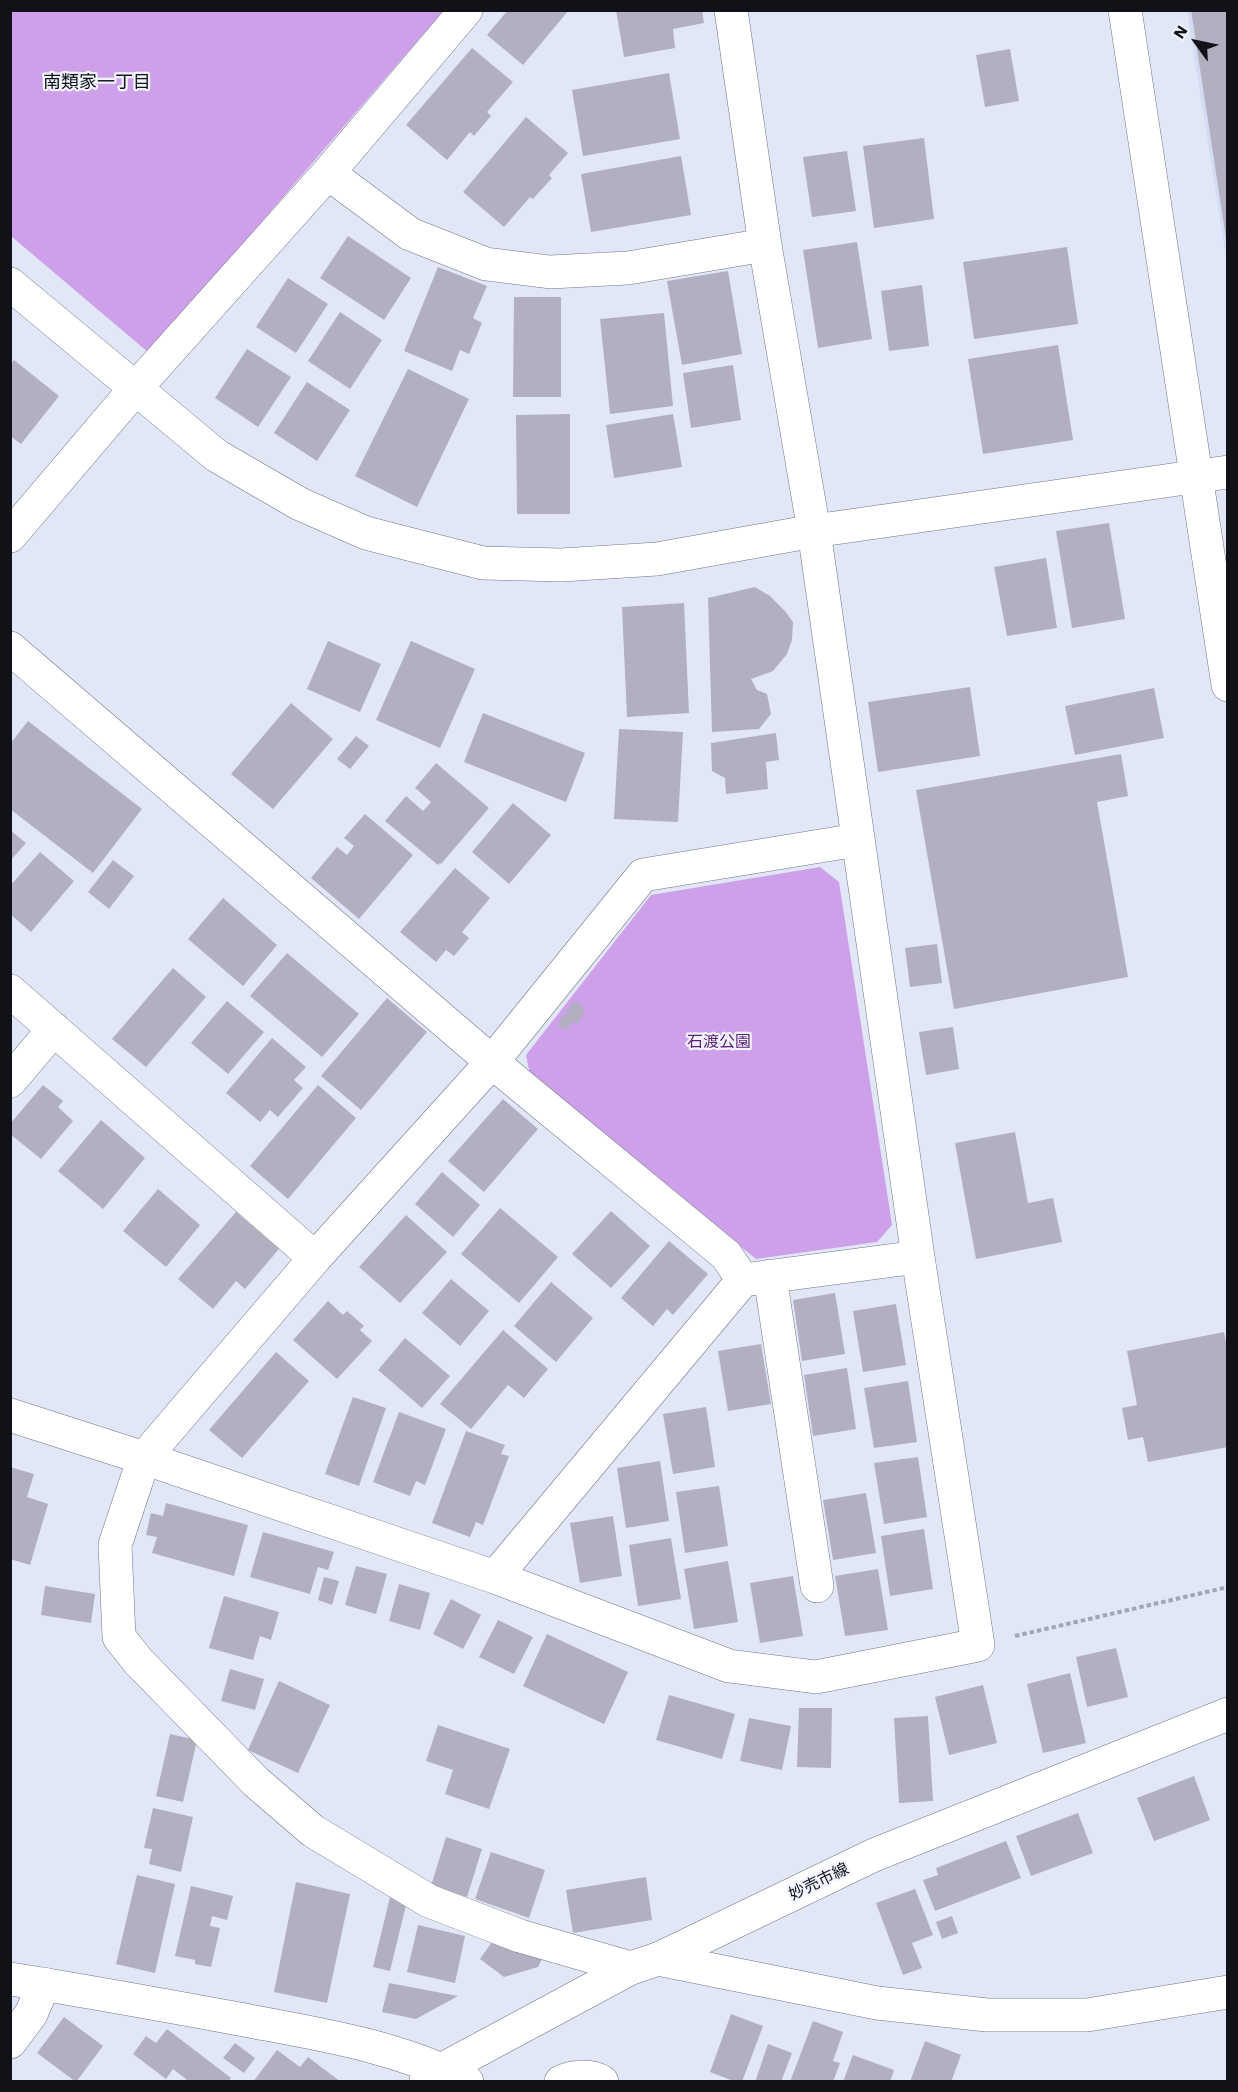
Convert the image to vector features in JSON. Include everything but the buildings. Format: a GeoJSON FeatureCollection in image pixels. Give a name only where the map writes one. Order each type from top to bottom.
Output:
{"type":"FeatureCollection","features":[{"type":"Feature","properties":{"kind":"street"},"geometry":{"type":"LineString","coordinates":[[10,536],[135,389],[328,173],[466,10]]}},
{"type":"Feature","properties":{"kind":"street"},"geometry":{"type":"LineString","coordinates":[[10,1415],[495,1577],[729,1666],[816,1677],[978,1645],[918,1257],[814,531],[765,245],[730,10]]}},
{"type":"Feature","properties":{"kind":"street"},"geometry":{"type":"LineString","coordinates":[[1125,10],[1212,474],[1227,685]]}},
{"type":"Feature","properties":{"kind":"street"},"geometry":{"type":"LineString","coordinates":[[328,173],[410,234],[486,264],[550,272],[628,268],[765,245]]}},
{"type":"Feature","properties":{"kind":"street"},"geometry":{"type":"LineString","coordinates":[[10,284],[217,456],[300,504],[366,533],[483,562],[561,565],[657,559],[814,531],[1212,474]]}},
{"type":"Feature","properties":{"kind":"street"},"geometry":{"type":"LineString","coordinates":[[10,648],[492,1062],[756,1278],[817,1586]]}},
{"type":"Feature","properties":{"kind":"street"},"geometry":{"type":"LineString","coordinates":[[857,840],[643,875],[492,1062],[315,1258],[144,1458],[115,1545],[119,1637],[138,1661],[256,1782],[313,1831],[429,1901],[520,1936],[645,1964],[877,2003],[987,2015],[1087,2015],[1227,1992]]}},
{"type":"Feature","properties":{"kind":"street"},"geometry":{"type":"LineString","coordinates":[[10,991],[315,1258]]}},
{"type":"Feature","properties":{"kind":"street"},"geometry":{"type":"LineString","coordinates":[[10,1081],[54,1029]]}},
{"type":"Feature","properties":{"kind":"street"},"geometry":{"type":"LineString","coordinates":[[495,1577],[756,1278],[918,1257]]}},
{"type":"Feature","properties":{"kind":"street","name":"妙売市線"},"geometry":{"type":"LineString","coordinates":[[445,2077],[645,1964],[874,1855],[1227,1714]]}},
{"type":"Feature","properties":{"kind":"street"},"geometry":{"type":"LineString","coordinates":[[10,1979],[360,2042],[445,2077]]}},
{"type":"Feature","properties":{"kind":"street"},"geometry":{"type":"LineString","coordinates":[[10,2042],[31,2014],[44,1984]]}},
{"type":"Feature","properties":{"kind":"street"},"geometry":{"type":"LineString","coordinates":[[561,2082],[570,2077],[598,2079],[602,2082]]}},
{"type":"Feature","properties":{"kind":"path"},"geometry":{"type":"LineString","coordinates":[[978,1645],[1227,1587]]}},
{"type":"Feature","properties":{"kind":"shaded area"},"geometry":{"type":"Polygon","coordinates":[[[1187,11],[1227,11],[1227,264],[1187,11]]]}},
{"type":"Feature","properties":{"kind":"green space"},"geometry":{"type":"Polygon","coordinates":[[[11,11],[443,11],[149,353],[11,236],[11,11]]]}},
{"type":"Feature","properties":{"kind":"green space","name":"石渡公園"},"geometry":{"type":"Polygon","coordinates":[[[820,867],[839,882],[892,1225],[877,1242],[756,1259],[530,1075],[526,1055],[651,895],[820,867]]]}},
{"type":"Feature","properties":{"kind":"district","name":"南類家一丁目"},"geometry":{"type":"Point","coordinates":[97,83]}}]}
